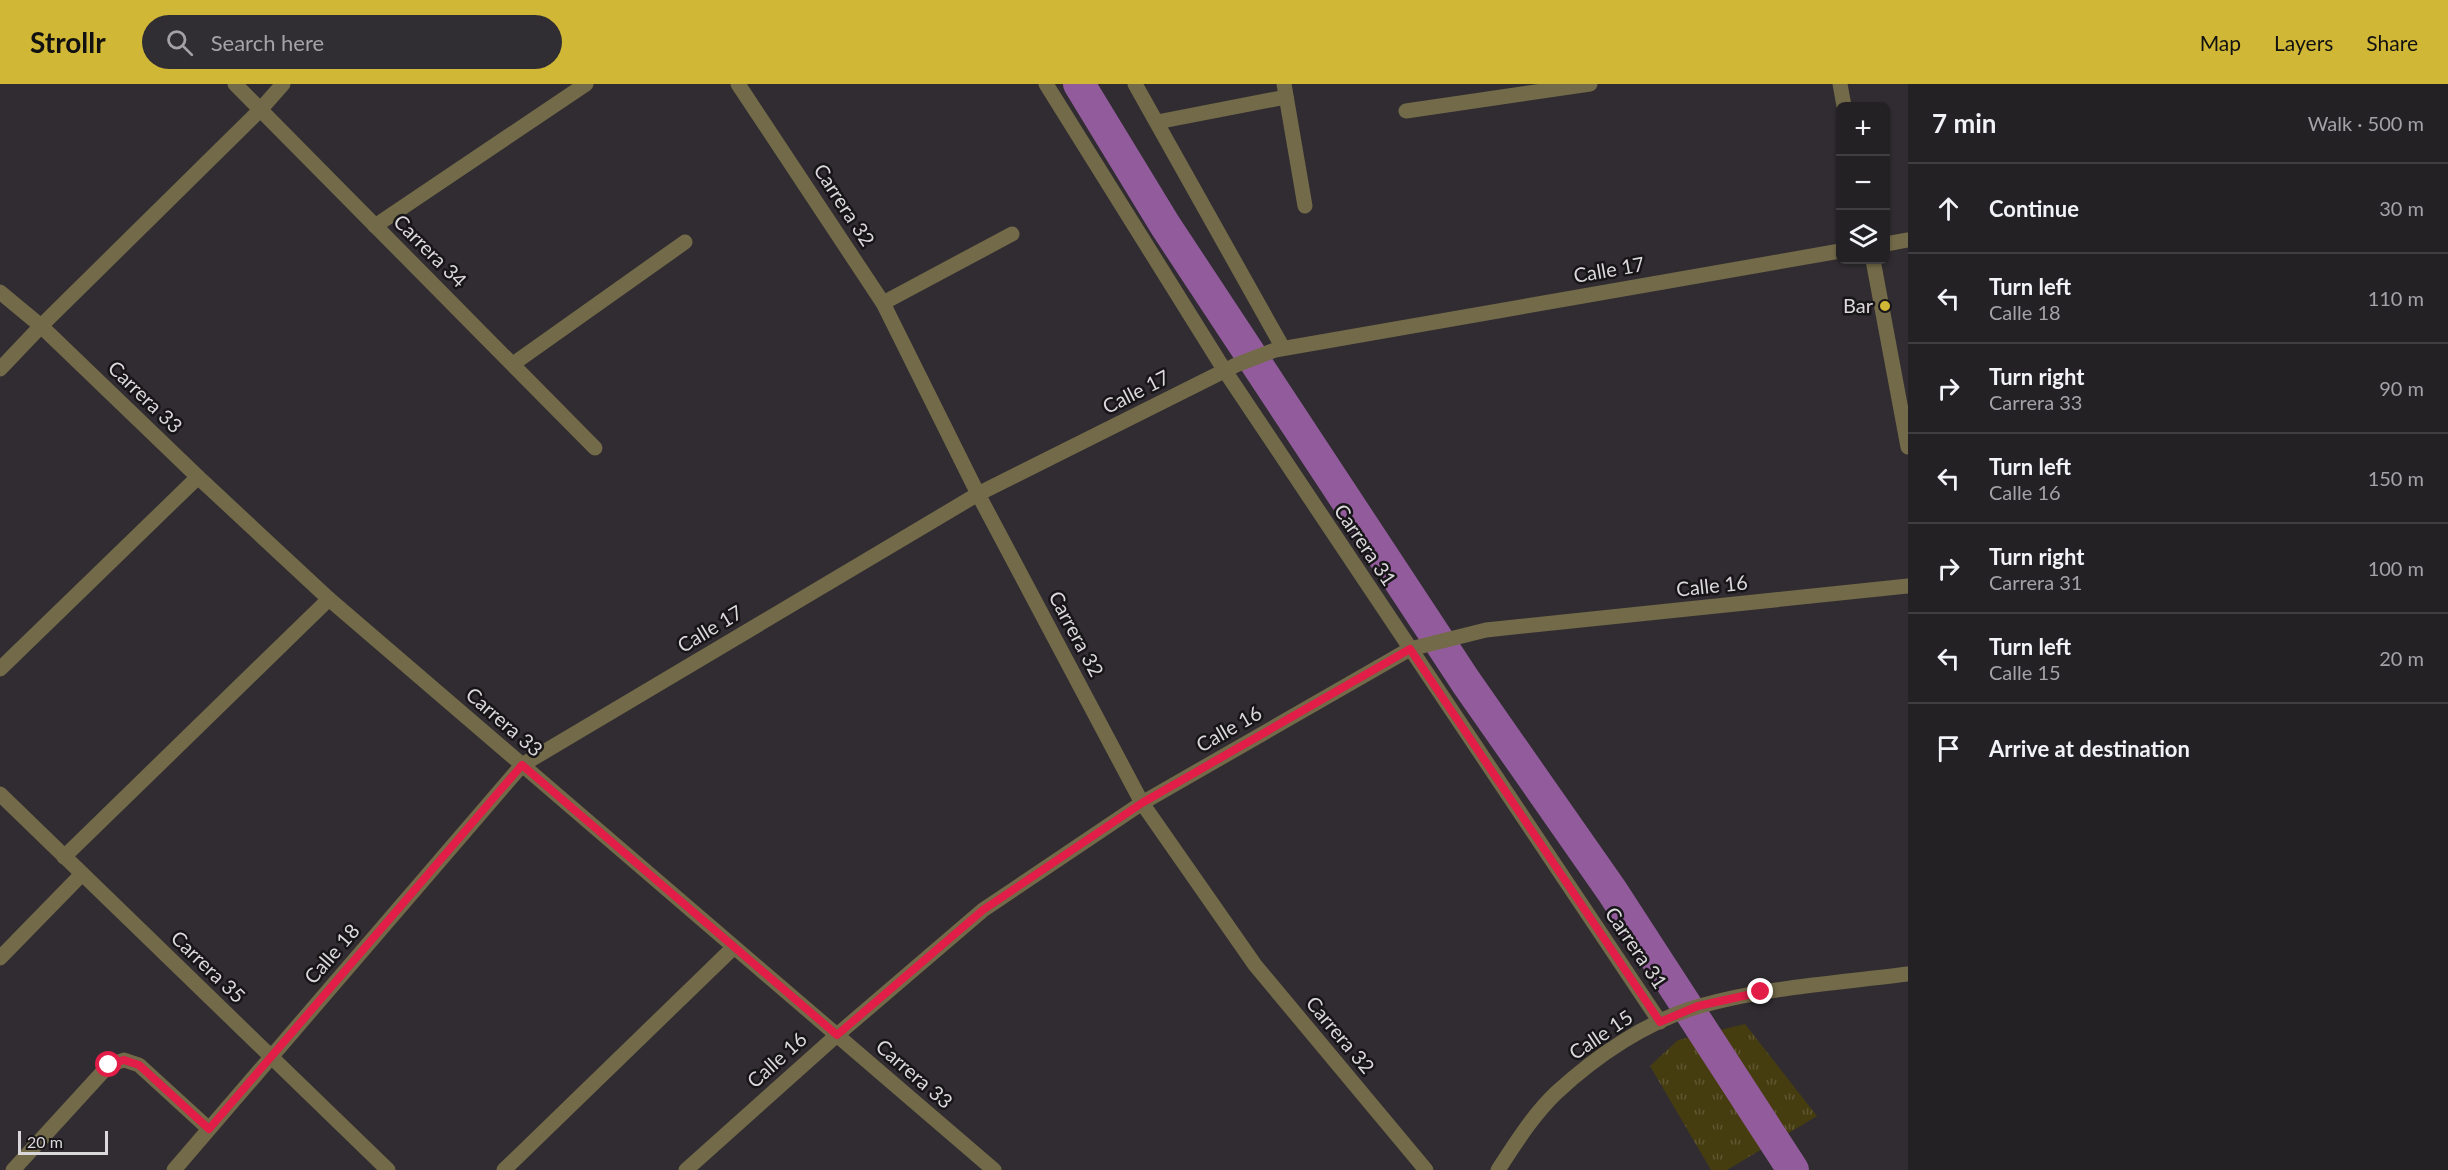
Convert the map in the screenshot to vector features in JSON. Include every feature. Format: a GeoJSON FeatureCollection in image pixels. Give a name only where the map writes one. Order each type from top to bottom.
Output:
{"type":"FeatureCollection","features":[{"type":"Feature","properties":{"kind":"street","name":"Carrera 34"},"geometry":{"type":"LineString","coordinates":[[235,84],[595,448]]}},
{"type":"Feature","properties":{"kind":"street"},"geometry":{"type":"LineString","coordinates":[[0,369],[40,326],[260,110],[283,84]]}},
{"type":"Feature","properties":{"kind":"street"},"geometry":{"type":"LineString","coordinates":[[375,226],[586,84]]}},
{"type":"Feature","properties":{"kind":"street","name":"Carrera 32"},"geometry":{"type":"LineString","coordinates":[[738,84],[883,303],[978,494],[1142,803],[1255,965],[1426,1170]]}},
{"type":"Feature","properties":{"kind":"street","name":"Carrera 31"},"geometry":{"type":"LineString","coordinates":[[1046,84],[1230,368],[1666,1019]]}},
{"type":"Feature","properties":{"kind":"street"},"geometry":{"type":"LineString","coordinates":[[1135,84],[1279,349]]}},
{"type":"Feature","properties":{"kind":"street"},"geometry":{"type":"LineString","coordinates":[[1406,111],[1590,84]]}},
{"type":"Feature","properties":{"kind":"street"},"geometry":{"type":"LineString","coordinates":[[1840,84],[1843,102]]}},
{"type":"Feature","properties":{"kind":"street"},"geometry":{"type":"LineString","coordinates":[[1157,122],[1285,90],[1305,206]]}},
{"type":"Feature","properties":{"kind":"street"},"geometry":{"type":"LineString","coordinates":[[883,303],[1012,234]]}},
{"type":"Feature","properties":{"kind":"street"},"geometry":{"type":"LineString","coordinates":[[1890,243],[1908,240]]}},
{"type":"Feature","properties":{"kind":"street"},"geometry":{"type":"LineString","coordinates":[[513,364],[686,242]]}},
{"type":"Feature","properties":{"kind":"street","name":"Calle 17"},"geometry":{"type":"LineString","coordinates":[[522,765],[978,494],[1230,368],[1279,349],[1836,252]]}},
{"type":"Feature","properties":{"kind":"street"},"geometry":{"type":"LineString","coordinates":[[1874,264],[1908,447]]}},
{"type":"Feature","properties":{"kind":"street","name":"Carrera 33"},"geometry":{"type":"LineString","coordinates":[[0,292],[40,326],[329,599],[994,1170]]}},
{"type":"Feature","properties":{"kind":"street"},"geometry":{"type":"LineString","coordinates":[[0,669],[198,477]]}},
{"type":"Feature","properties":{"kind":"street","name":"Calle 16"},"geometry":{"type":"LineString","coordinates":[[686,1170],[837,1035],[983,910],[1142,803],[1417,647],[1486,630],[1908,586]]}},
{"type":"Feature","properties":{"kind":"street"},"geometry":{"type":"LineString","coordinates":[[64,857],[329,599]]}},
{"type":"Feature","properties":{"kind":"street","name":"Calle 18"},"geometry":{"type":"LineString","coordinates":[[174,1170],[522,765]]}},
{"type":"Feature","properties":{"kind":"street","name":"Carrera 35"},"geometry":{"type":"LineString","coordinates":[[0,794],[388,1170]]}},
{"type":"Feature","properties":{"kind":"street"},"geometry":{"type":"LineString","coordinates":[[0,958],[82,874]]}},
{"type":"Feature","properties":{"kind":"street"},"geometry":{"type":"LineString","coordinates":[[504,1170],[734,946]]}},
{"type":"Feature","properties":{"kind":"street","name":"Calle 15"},"geometry":{"type":"LineString","coordinates":[[1498,1170],[1555,1094],[1614,1047],[1666,1019],[1698,1006],[1761,992],[1908,974]]}},
{"type":"Feature","properties":{"kind":"street"},"geometry":{"type":"LineString","coordinates":[[13,1170],[109,1065],[124,1060],[139,1065],[209,1129]]}},
{"type":"Feature","properties":{"kind":"green space"},"geometry":{"type":"Polygon","coordinates":[[[1745,1024],[1817,1116],[1727,1170],[1711,1170],[1650,1066],[1678,1040],[1745,1024]]]}},
{"type":"Feature","properties":{"kind":"waterway"},"geometry":{"type":"LineString","coordinates":[[1079,84],[1165,225],[1466,682],[1612,891],[1793,1170]]}},
{"type":"Feature","properties":{"kind":"place","name":"Bar"},"geometry":{"type":"Point","coordinates":[1885,306]}},
{"type":"Feature","properties":{"kind":"route"},"geometry":{"type":"LineString","coordinates":[[109,1065],[124,1060],[139,1065],[209,1129],[522,765],[837,1035],[983,910],[1142,803],[1410,649],[1660,1022],[1698,1006],[1761,992]]}}]}
